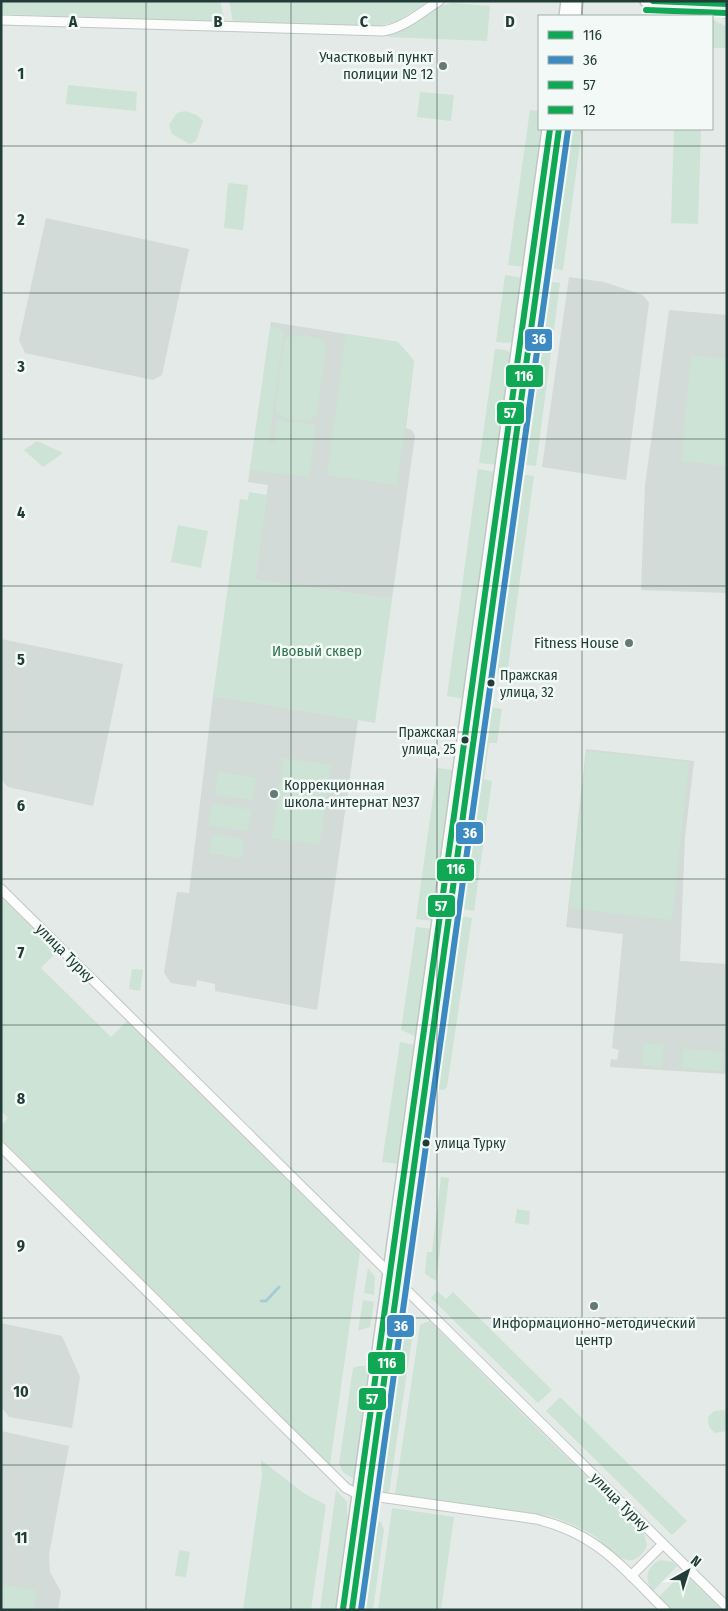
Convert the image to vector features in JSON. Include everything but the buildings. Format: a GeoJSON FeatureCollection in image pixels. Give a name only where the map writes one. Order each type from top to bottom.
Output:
{"type":"FeatureCollection","features":[{"type":"Feature","properties":{"kind":"street"},"geometry":{"type":"LineString","coordinates":[[1,20],[383,31],[404,24],[439,1]]}},
{"type":"Feature","properties":{"kind":"street"},"geometry":{"type":"LineString","coordinates":[[565,15],[567,1]]}},
{"type":"Feature","properties":{"kind":"street"},"geometry":{"type":"LineString","coordinates":[[575,15],[577,1]]}},
{"type":"Feature","properties":{"kind":"street"},"geometry":{"type":"LineString","coordinates":[[646,1],[727,4]]}},
{"type":"Feature","properties":{"kind":"street"},"geometry":{"type":"LineString","coordinates":[[712,3],[727,14]]}},
{"type":"Feature","properties":{"kind":"street"},"geometry":{"type":"LineString","coordinates":[[352,1610],[363,1495],[389,1273],[548,130]]}},
{"type":"Feature","properties":{"kind":"street"},"geometry":{"type":"LineString","coordinates":[[342,1610],[398,1282],[559,130]]}},
{"type":"Feature","properties":{"kind":"street","name":"улица Турку"},"geometry":{"type":"LineString","coordinates":[[1,889],[727,1607]]}},
{"type":"Feature","properties":{"kind":"street"},"geometry":{"type":"LineString","coordinates":[[1,1146],[346,1488],[363,1495],[536,1519],[555,1524],[592,1541],[665,1610]]}},
{"type":"Feature","properties":{"kind":"street"},"geometry":{"type":"LineString","coordinates":[[631,1576],[663,1544]]}},
{"type":"Feature","properties":{"kind":"shaded area"},"geometry":{"type":"Polygon","coordinates":[[[46,218],[189,249],[162,375],[153,380],[25,353],[19,340],[46,218]]]}},
{"type":"Feature","properties":{"kind":"shaded area"},"geometry":{"type":"Polygon","coordinates":[[[569,277],[604,282],[643,295],[649,303],[626,480],[542,467],[569,277]]]}},
{"type":"Feature","properties":{"kind":"shaded area"},"geometry":{"type":"Polygon","coordinates":[[[669,310],[727,315],[727,593],[641,590],[645,485],[669,310]]]}},
{"type":"Feature","properties":{"kind":"shaded area"},"geometry":{"type":"Polygon","coordinates":[[[271,322],[398,342],[414,361],[406,428],[412,430],[415,436],[392,599],[255,580],[268,485],[248,482],[271,322]]]}},
{"type":"Feature","properties":{"kind":"shaded area"},"geometry":{"type":"Polygon","coordinates":[[[1,639],[123,664],[93,806],[8,787],[1,779],[1,639]]]}},
{"type":"Feature","properties":{"kind":"shaded area","name":"Коррекционная школа-интернат №37"},"geometry":{"type":"Polygon","coordinates":[[[213,696],[358,720],[317,1010],[215,991],[215,984],[197,980],[196,987],[171,983],[164,973],[177,892],[189,893],[213,696]]]}},
{"type":"Feature","properties":{"kind":"shaded area"},"geometry":{"type":"Polygon","coordinates":[[[586,749],[694,761],[685,837],[680,961],[727,964],[727,1074],[610,1067],[611,1059],[617,1060],[619,1050],[612,1048],[623,934],[566,927],[586,749]]]}},
{"type":"Feature","properties":{"kind":"shaded area"},"geometry":{"type":"Polygon","coordinates":[[[1,1323],[62,1336],[80,1377],[72,1428],[9,1417],[1,1407],[1,1323]]]}},
{"type":"Feature","properties":{"kind":"shaded area"},"geometry":{"type":"Polygon","coordinates":[[[1,1431],[69,1446],[49,1555],[50,1572],[61,1592],[58,1610],[1,1610],[1,1431]]]}},
{"type":"Feature","properties":{"kind":"green space"},"geometry":{"type":"Polygon","coordinates":[[[1,1],[220,1],[225,22],[1,14],[1,1]]]}},
{"type":"Feature","properties":{"kind":"green space"},"geometry":{"type":"Polygon","coordinates":[[[229,1],[423,1],[425,4],[396,22],[378,26],[233,22],[229,1]]]}},
{"type":"Feature","properties":{"kind":"green space"},"geometry":{"type":"Polygon","coordinates":[[[452,3],[490,6],[487,41],[387,37],[402,31],[441,6],[452,3]]]}},
{"type":"Feature","properties":{"kind":"green space"},"geometry":{"type":"Polygon","coordinates":[[[713,20],[727,27],[727,48],[713,48],[713,20]]]}},
{"type":"Feature","properties":{"kind":"green space"},"geometry":{"type":"Polygon","coordinates":[[[68,85],[137,92],[136,111],[66,104],[68,85]]]}},
{"type":"Feature","properties":{"kind":"green space"},"geometry":{"type":"Polygon","coordinates":[[[420,92],[454,95],[451,121],[417,117],[420,92]]]}},
{"type":"Feature","properties":{"kind":"green space"},"geometry":{"type":"Polygon","coordinates":[[[530,110],[538,111],[538,130],[544,130],[525,267],[508,265],[530,110]]]}},
{"type":"Feature","properties":{"kind":"green space"},"geometry":{"type":"Polygon","coordinates":[[[185,111],[197,115],[203,121],[196,141],[190,144],[172,134],[169,125],[177,113],[185,111]]]}},
{"type":"Feature","properties":{"kind":"green space"},"geometry":{"type":"Polygon","coordinates":[[[565,130],[582,130],[563,270],[548,268],[546,265],[565,130]]]}},
{"type":"Feature","properties":{"kind":"green space"},"geometry":{"type":"Polygon","coordinates":[[[674,130],[701,130],[698,224],[671,223],[674,130]]]}},
{"type":"Feature","properties":{"kind":"green space"},"geometry":{"type":"Polygon","coordinates":[[[228,183],[248,185],[243,230],[224,228],[228,183]]]}},
{"type":"Feature","properties":{"kind":"green space"},"geometry":{"type":"Polygon","coordinates":[[[505,275],[523,278],[514,341],[508,343],[496,342],[505,275]]]}},
{"type":"Feature","properties":{"kind":"green space"},"geometry":{"type":"Polygon","coordinates":[[[544,281],[560,283],[536,466],[519,464],[544,281]]]}},
{"type":"Feature","properties":{"kind":"green space"},"geometry":{"type":"Polygon","coordinates":[[[270,327],[284,330],[269,442],[274,443],[277,420],[316,425],[309,477],[250,470],[270,327]]]}},
{"type":"Feature","properties":{"kind":"green space"},"geometry":{"type":"Polygon","coordinates":[[[346,334],[398,342],[414,361],[397,485],[327,475],[346,334]]]}},
{"type":"Feature","properties":{"kind":"green space"},"geometry":{"type":"Polygon","coordinates":[[[294,335],[317,338],[326,347],[317,414],[309,421],[283,418],[275,411],[284,342],[288,337],[294,335]]]}},
{"type":"Feature","properties":{"kind":"green space"},"geometry":{"type":"Polygon","coordinates":[[[495,349],[506,350],[513,354],[497,465],[479,463],[495,349]]]}},
{"type":"Feature","properties":{"kind":"green space"},"geometry":{"type":"Polygon","coordinates":[[[691,355],[727,359],[727,466],[681,461],[691,355]]]}},
{"type":"Feature","properties":{"kind":"green space"},"geometry":{"type":"Polygon","coordinates":[[[37,441],[63,453],[43,467],[24,450],[37,441]]]}},
{"type":"Feature","properties":{"kind":"green space"},"geometry":{"type":"Polygon","coordinates":[[[478,469],[496,472],[464,699],[447,696],[478,469]]]}},
{"type":"Feature","properties":{"kind":"green space"},"geometry":{"type":"Polygon","coordinates":[[[517,474],[534,476],[507,675],[489,673],[517,474]]]}},
{"type":"Feature","properties":{"kind":"green space","name":"Ивовый сквер"},"geometry":{"type":"Polygon","coordinates":[[[249,492],[267,495],[255,580],[392,599],[375,723],[213,696],[240,499],[248,500],[249,492]]]}},
{"type":"Feature","properties":{"kind":"green space"},"geometry":{"type":"Polygon","coordinates":[[[178,525],[208,531],[201,568],[171,562],[178,525]]]}},
{"type":"Feature","properties":{"kind":"green space"},"geometry":{"type":"Polygon","coordinates":[[[490,707],[502,709],[497,743],[489,743],[484,779],[492,781],[474,911],[456,908],[484,712],[489,713],[490,707]]]}},
{"type":"Feature","properties":{"kind":"green space"},"geometry":{"type":"Polygon","coordinates":[[[587,751],[689,762],[672,920],[569,908],[587,751]]]}},
{"type":"Feature","properties":{"kind":"green space"},"geometry":{"type":"Polygon","coordinates":[[[283,758],[331,765],[320,845],[272,838],[283,758]]]}},
{"type":"Feature","properties":{"kind":"green space"},"geometry":{"type":"Polygon","coordinates":[[[437,768],[454,770],[433,921],[416,919],[437,768]]]}},
{"type":"Feature","properties":{"kind":"green space"},"geometry":{"type":"Polygon","coordinates":[[[218,772],[256,778],[253,800],[215,795],[218,772]]]}},
{"type":"Feature","properties":{"kind":"green space"},"geometry":{"type":"Polygon","coordinates":[[[212,803],[252,810],[248,831],[209,825],[212,803]]]}},
{"type":"Feature","properties":{"kind":"green space"},"geometry":{"type":"Polygon","coordinates":[[[212,834],[244,839],[242,858],[209,853],[212,834]]]}},
{"type":"Feature","properties":{"kind":"green space"},"geometry":{"type":"Polygon","coordinates":[[[1,897],[57,952],[41,968],[111,1037],[127,1021],[360,1252],[330,1465],[1,1139],[1,1126],[8,1118],[1,1111],[1,897]]]}},
{"type":"Feature","properties":{"kind":"green space"},"geometry":{"type":"Polygon","coordinates":[[[455,915],[472,918],[447,1087],[444,1090],[432,1088],[431,1086],[455,915]]]}},
{"type":"Feature","properties":{"kind":"green space"},"geometry":{"type":"Polygon","coordinates":[[[416,927],[433,929],[417,1037],[401,1030],[416,927]]]}},
{"type":"Feature","properties":{"kind":"green space"},"geometry":{"type":"Polygon","coordinates":[[[132,969],[143,970],[140,991],[129,989],[132,969]]]}},
{"type":"Feature","properties":{"kind":"green space"},"geometry":{"type":"Polygon","coordinates":[[[400,1042],[416,1045],[399,1164],[382,1162],[400,1042]]]}},
{"type":"Feature","properties":{"kind":"green space"},"geometry":{"type":"Polygon","coordinates":[[[644,1043],[664,1045],[662,1067],[642,1065],[644,1043]]]}},
{"type":"Feature","properties":{"kind":"green space"},"geometry":{"type":"Polygon","coordinates":[[[683,1049],[722,1052],[721,1071],[681,1068],[683,1049]]]}},
{"type":"Feature","properties":{"kind":"green space"},"geometry":{"type":"Polygon","coordinates":[[[441,1177],[449,1178],[436,1281],[425,1274],[427,1252],[432,1252],[441,1177]]]}},
{"type":"Feature","properties":{"kind":"green space"},"geometry":{"type":"Polygon","coordinates":[[[517,1209],[530,1211],[529,1225],[515,1223],[517,1209]]]}},
{"type":"Feature","properties":{"kind":"green space"},"geometry":{"type":"Polygon","coordinates":[[[368,1268],[375,1277],[374,1295],[364,1293],[368,1268]]]}},
{"type":"Feature","properties":{"kind":"green space"},"geometry":{"type":"Polygon","coordinates":[[[437,1291],[446,1299],[453,1292],[552,1390],[538,1403],[431,1298],[437,1291]]]}},
{"type":"Feature","properties":{"kind":"green space"},"geometry":{"type":"Polygon","coordinates":[[[363,1300],[374,1302],[370,1327],[358,1331],[363,1300]]]}},
{"type":"Feature","properties":{"kind":"green space"},"geometry":{"type":"Polygon","coordinates":[[[429,1321],[644,1534],[647,1545],[639,1557],[634,1560],[627,1560],[614,1553],[596,1537],[550,1516],[395,1494],[420,1325],[429,1321]]]}},
{"type":"Feature","properties":{"kind":"green space"},"geometry":{"type":"Polygon","coordinates":[[[399,1323],[414,1325],[389,1493],[379,1492],[375,1486],[399,1323]]]}},
{"type":"Feature","properties":{"kind":"green space"},"geometry":{"type":"Polygon","coordinates":[[[371,1366],[355,1480],[343,1472],[339,1464],[353,1368],[371,1366]]]}},
{"type":"Feature","properties":{"kind":"green space"},"geometry":{"type":"Polygon","coordinates":[[[560,1397],[687,1521],[672,1535],[546,1411],[560,1397]]]}},
{"type":"Feature","properties":{"kind":"green space"},"geometry":{"type":"Polygon","coordinates":[[[723,1410],[727,1412],[727,1431],[715,1433],[709,1427],[708,1417],[714,1411],[723,1410]]]}},
{"type":"Feature","properties":{"kind":"green space"},"geometry":{"type":"Polygon","coordinates":[[[261,1460],[305,1494],[326,1505],[311,1610],[243,1610],[262,1475],[261,1460]]]}},
{"type":"Feature","properties":{"kind":"green space"},"geometry":{"type":"Polygon","coordinates":[[[336,1490],[347,1502],[347,1515],[350,1516],[337,1610],[320,1610],[336,1490]]]}},
{"type":"Feature","properties":{"kind":"green space"},"geometry":{"type":"Polygon","coordinates":[[[392,1508],[454,1517],[441,1610],[378,1610],[392,1508]]]}},
{"type":"Feature","properties":{"kind":"green space"},"geometry":{"type":"Polygon","coordinates":[[[371,1520],[381,1522],[384,1530],[373,1610],[359,1610],[371,1520]]]}},
{"type":"Feature","properties":{"kind":"green space"},"geometry":{"type":"Polygon","coordinates":[[[179,1550],[190,1552],[186,1577],[175,1576],[179,1550]]]}},
{"type":"Feature","properties":{"kind":"green space"},"geometry":{"type":"Polygon","coordinates":[[[661,1560],[672,1562],[677,1566],[653,1591],[648,1582],[648,1573],[652,1565],[661,1560]]]}},
{"type":"Feature","properties":{"kind":"green space"},"geometry":{"type":"Polygon","coordinates":[[[683,1572],[722,1610],[672,1610],[659,1597],[683,1572]]]}},
{"type":"Feature","properties":{"kind":"green space"},"geometry":{"type":"Polygon","coordinates":[[[1,1584],[37,1591],[33,1610],[1,1610],[1,1584]]]}},
{"type":"Feature","properties":{"kind":"waterway"},"geometry":{"type":"LineString","coordinates":[[261,1301],[266,1301],[279,1287]]}},
{"type":"Feature","properties":{"kind":"transit line","name":"116"},"geometry":{"type":"LineString","coordinates":[[653,1],[727,4]]}},
{"type":"Feature","properties":{"kind":"transit line","name":"12"},"geometry":{"type":"LineString","coordinates":[[646,10],[727,13]]}},
{"type":"Feature","properties":{"kind":"transit line","name":"57"},"geometry":{"type":"LineString","coordinates":[[343,1609],[550,130]]}},
{"type":"Feature","properties":{"kind":"transit line","name":"116"},"geometry":{"type":"LineString","coordinates":[[352,1610],[559,130]]}},
{"type":"Feature","properties":{"kind":"transit line","name":"36"},"geometry":{"type":"LineString","coordinates":[[361,1610],[568,130]]}},
{"type":"Feature","properties":{"kind":"place","name":"Участковый пункт полиции № 12"},"geometry":{"type":"Point","coordinates":[443,66]}},
{"type":"Feature","properties":{"kind":"place","name":"Fitness House"},"geometry":{"type":"Point","coordinates":[629,643]}},
{"type":"Feature","properties":{"kind":"place","name":"Пражская улица, 32"},"geometry":{"type":"Point","coordinates":[491,683]}},
{"type":"Feature","properties":{"kind":"place","name":"Пражская улица, 25"},"geometry":{"type":"Point","coordinates":[465,740]}},
{"type":"Feature","properties":{"kind":"place","name":"Коррекционная школа-интернат №37"},"geometry":{"type":"Point","coordinates":[274,794]}},
{"type":"Feature","properties":{"kind":"place","name":"улица Турку"},"geometry":{"type":"Point","coordinates":[426,1143]}},
{"type":"Feature","properties":{"kind":"place","name":"Информационно-методический центр"},"geometry":{"type":"Point","coordinates":[594,1306]}}]}
